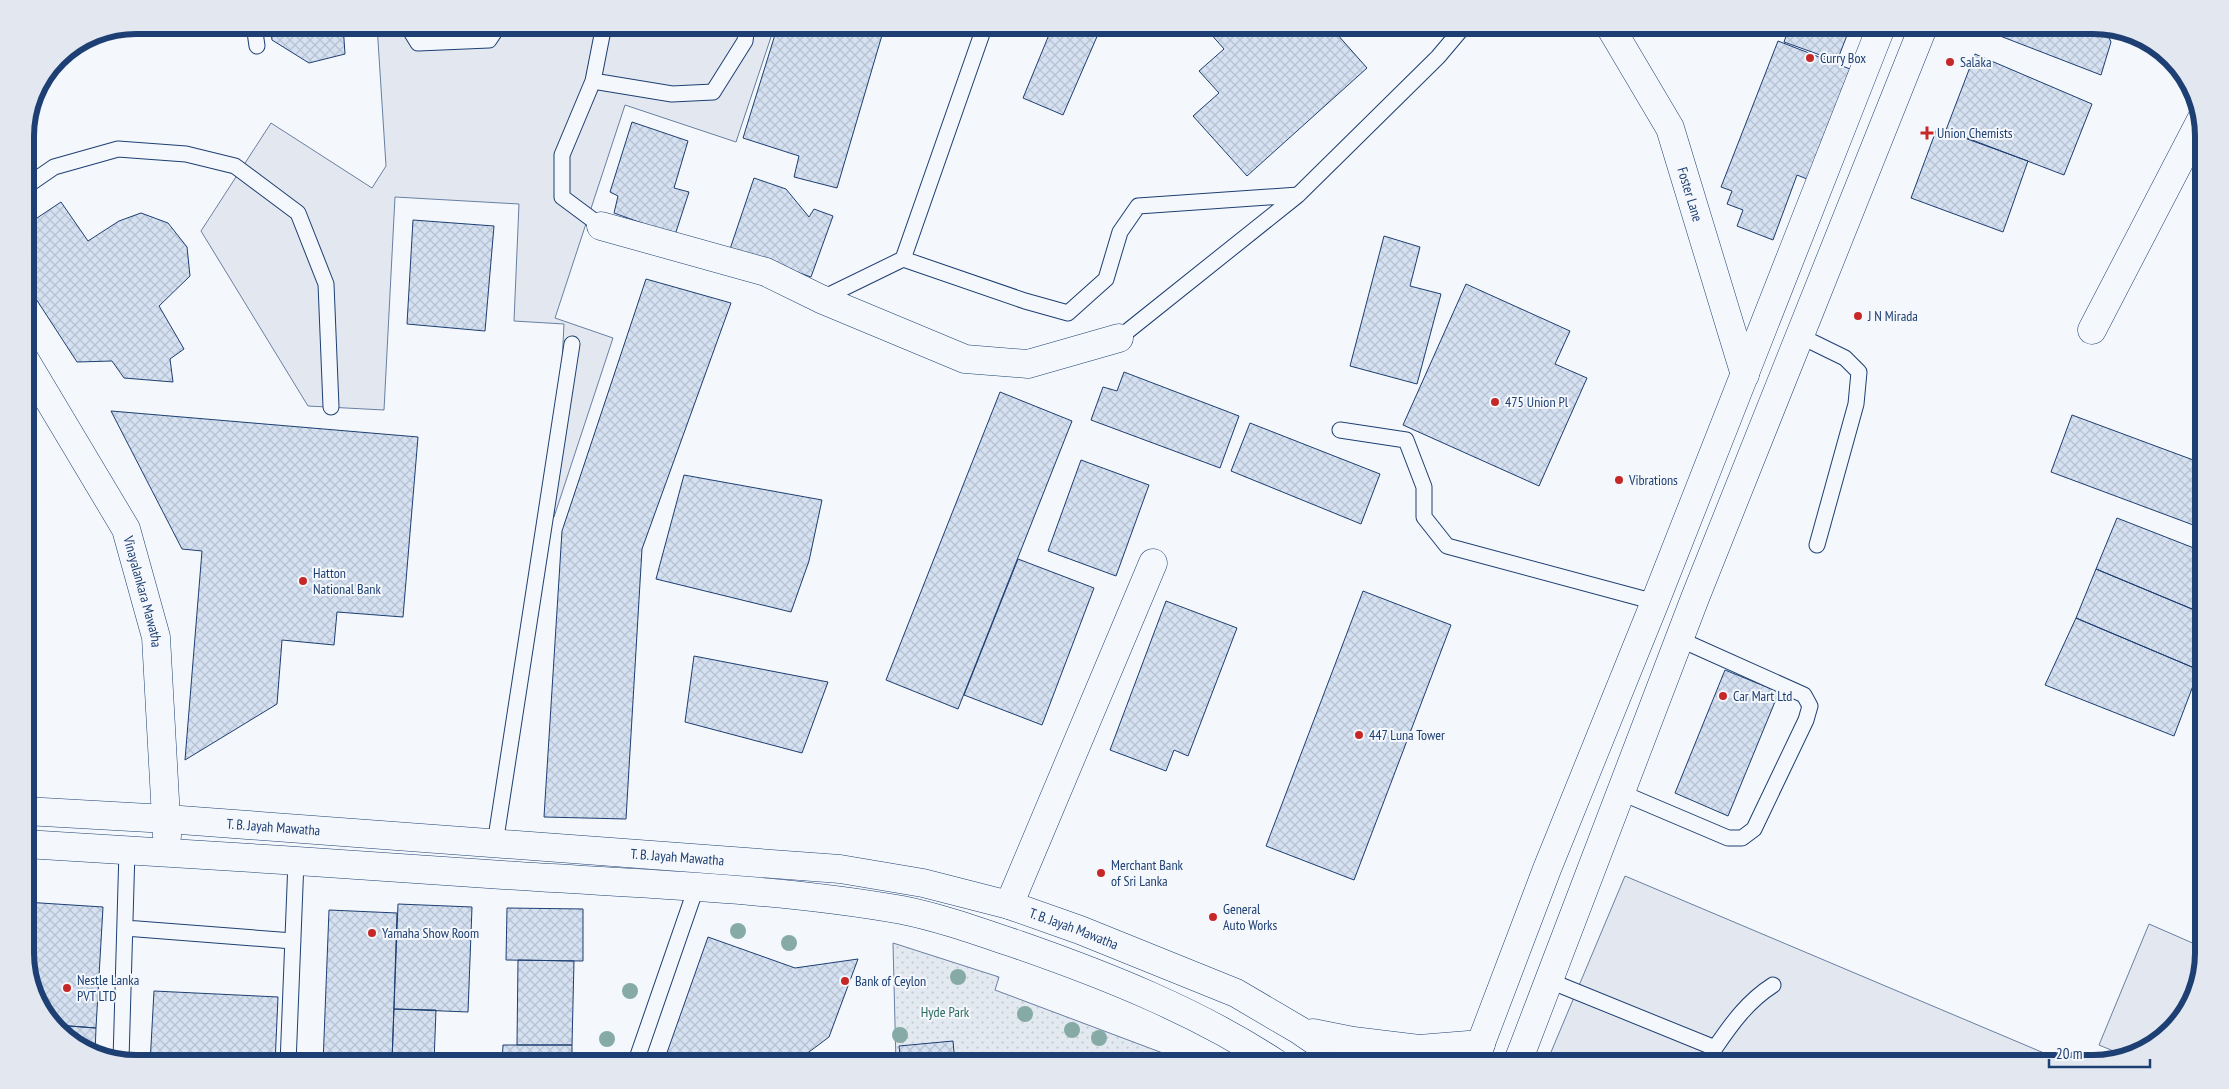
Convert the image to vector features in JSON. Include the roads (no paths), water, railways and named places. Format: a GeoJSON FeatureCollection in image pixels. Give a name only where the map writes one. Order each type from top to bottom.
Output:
{"type":"FeatureCollection","features":[{"type":"Feature","properties":{"kind":"main road","name":"Foster Lane"},"geometry":{"type":"LineString","coordinates":[[1614,34],[1670,128],[1745,375]]}},
{"type":"Feature","properties":{"kind":"main road"},"geometry":{"type":"LineString","coordinates":[[1299,1030],[1354,1041],[1477,1054],[1547,869],[1655,602],[1878,34]]}},
{"type":"Feature","properties":{"kind":"main road"},"geometry":{"type":"LineString","coordinates":[[1521,1055],[1622,793],[1679,639],[1920,34]]}},
{"type":"Feature","properties":{"kind":"main road"},"geometry":{"type":"LineString","coordinates":[[2092,330],[2195,132]]}},
{"type":"Feature","properties":{"kind":"main road"},"geometry":{"type":"LineString","coordinates":[[600,226],[766,272],[821,299],[965,359],[1028,364],[1119,338]]}},
{"type":"Feature","properties":{"kind":"main road","name":"Vinayalankara Mawatha"},"geometry":{"type":"LineString","coordinates":[[34,375],[126,529],[156,637],[168,852]]}},
{"type":"Feature","properties":{"kind":"main road"},"geometry":{"type":"LineString","coordinates":[[1009,905],[1153,562]]}},
{"type":"Feature","properties":{"kind":"main road","name":"T. B. Jayah Mawatha"},"geometry":{"type":"LineString","coordinates":[[34,812],[167,819],[840,869],[923,883],[1009,905],[1142,954],[1236,993],[1299,1030],[1336,1055]]}},
{"type":"Feature","properties":{"kind":"main road"},"geometry":{"type":"LineString","coordinates":[[34,845],[696,888],[842,901],[905,911],[952,922],[1056,958],[1161,1001],[1218,1029],[1262,1055]]}},
{"type":"Feature","properties":{"kind":"lane"},"geometry":{"type":"LineString","coordinates":[[255,34],[257,46]]}},
{"type":"Feature","properties":{"kind":"lane"},"geometry":{"type":"LineString","coordinates":[[412,34],[418,43],[489,40],[493,34]]}},
{"type":"Feature","properties":{"kind":"lane"},"geometry":{"type":"LineString","coordinates":[[600,226],[562,197],[562,156],[593,81],[602,34]]}},
{"type":"Feature","properties":{"kind":"lane"},"geometry":{"type":"LineString","coordinates":[[593,81],[672,94],[712,92],[745,41],[746,34]]}},
{"type":"Feature","properties":{"kind":"lane"},"geometry":{"type":"LineString","coordinates":[[821,299],[903,258],[982,34]]}},
{"type":"Feature","properties":{"kind":"lane"},"geometry":{"type":"LineString","coordinates":[[1119,338],[1298,195],[1438,57],[1457,34]]}},
{"type":"Feature","properties":{"kind":"lane"},"geometry":{"type":"LineString","coordinates":[[34,181],[54,167],[118,149],[186,154],[235,166],[298,214],[326,284],[331,407]]}},
{"type":"Feature","properties":{"kind":"lane"},"geometry":{"type":"LineString","coordinates":[[903,258],[1025,301],[1068,313],[1106,279],[1120,232],[1138,206],[1298,195]]}},
{"type":"Feature","properties":{"kind":"lane"},"geometry":{"type":"LineString","coordinates":[[1800,336],[1845,358],[1858,372],[1856,404],[1817,545]]}},
{"type":"Feature","properties":{"kind":"lane"},"geometry":{"type":"LineString","coordinates":[[495,844],[572,344]]}},
{"type":"Feature","properties":{"kind":"lane"},"geometry":{"type":"LineString","coordinates":[[1340,430],[1406,440],[1424,487],[1424,516],[1447,546],[1655,602]]}},
{"type":"Feature","properties":{"kind":"lane"},"geometry":{"type":"LineString","coordinates":[[1622,793],[1728,838],[1742,838],[1754,829],[1806,720],[1810,706],[1804,695],[1679,639]]}},
{"type":"Feature","properties":{"kind":"lane"},"geometry":{"type":"LineString","coordinates":[[121,1054],[127,850]]}},
{"type":"Feature","properties":{"kind":"lane"},"geometry":{"type":"LineString","coordinates":[[288,1055],[296,861]]}},
{"type":"Feature","properties":{"kind":"lane"},"geometry":{"type":"LineString","coordinates":[[638,1055],[696,888]]}},
{"type":"Feature","properties":{"kind":"lane"},"geometry":{"type":"LineString","coordinates":[[125,928],[293,941]]}},
{"type":"Feature","properties":{"kind":"lane"},"geometry":{"type":"LineString","coordinates":[[1550,981],[1715,1048],[1734,1020],[1756,996],[1773,985]]}},
{"type":"Feature","properties":{"kind":"place","name":"Curry Box"},"geometry":{"type":"Point","coordinates":[1810,58]}},
{"type":"Feature","properties":{"kind":"place","name":"Salaka"},"geometry":{"type":"Point","coordinates":[1950,62]}},
{"type":"Feature","properties":{"kind":"place","name":"Union Chemists"},"geometry":{"type":"Point","coordinates":[1927,133]}},
{"type":"Feature","properties":{"kind":"place","name":"J N Mirada"},"geometry":{"type":"Point","coordinates":[1858,316]}},
{"type":"Feature","properties":{"kind":"place","name":"475 Union Pl"},"geometry":{"type":"Point","coordinates":[1495,402]}},
{"type":"Feature","properties":{"kind":"place","name":"Vibrations"},"geometry":{"type":"Point","coordinates":[1619,480]}},
{"type":"Feature","properties":{"kind":"place","name":"Hatton National Bank"},"geometry":{"type":"Point","coordinates":[303,581]}},
{"type":"Feature","properties":{"kind":"place","name":"Car Mart Ltd"},"geometry":{"type":"Point","coordinates":[1723,696]}},
{"type":"Feature","properties":{"kind":"place","name":"447 Luna Tower"},"geometry":{"type":"Point","coordinates":[1359,735]}},
{"type":"Feature","properties":{"kind":"place","name":"Merchant Bank of Sri Lanka"},"geometry":{"type":"Point","coordinates":[1101,873]}},
{"type":"Feature","properties":{"kind":"place","name":"General Auto Works"},"geometry":{"type":"Point","coordinates":[1213,917]}},
{"type":"Feature","properties":{"kind":"place","name":"Yamaha Show Room"},"geometry":{"type":"Point","coordinates":[372,933]}},
{"type":"Feature","properties":{"kind":"place","name":"Bank of Ceylon"},"geometry":{"type":"Point","coordinates":[845,981]}},
{"type":"Feature","properties":{"kind":"place","name":"Nestle Lanka PVT LTD"},"geometry":{"type":"Point","coordinates":[67,988]}},
{"type":"Feature","properties":{"kind":"park label","name":"Hyde Park"},"geometry":{"type":"Point","coordinates":[945,1012]}}]}
